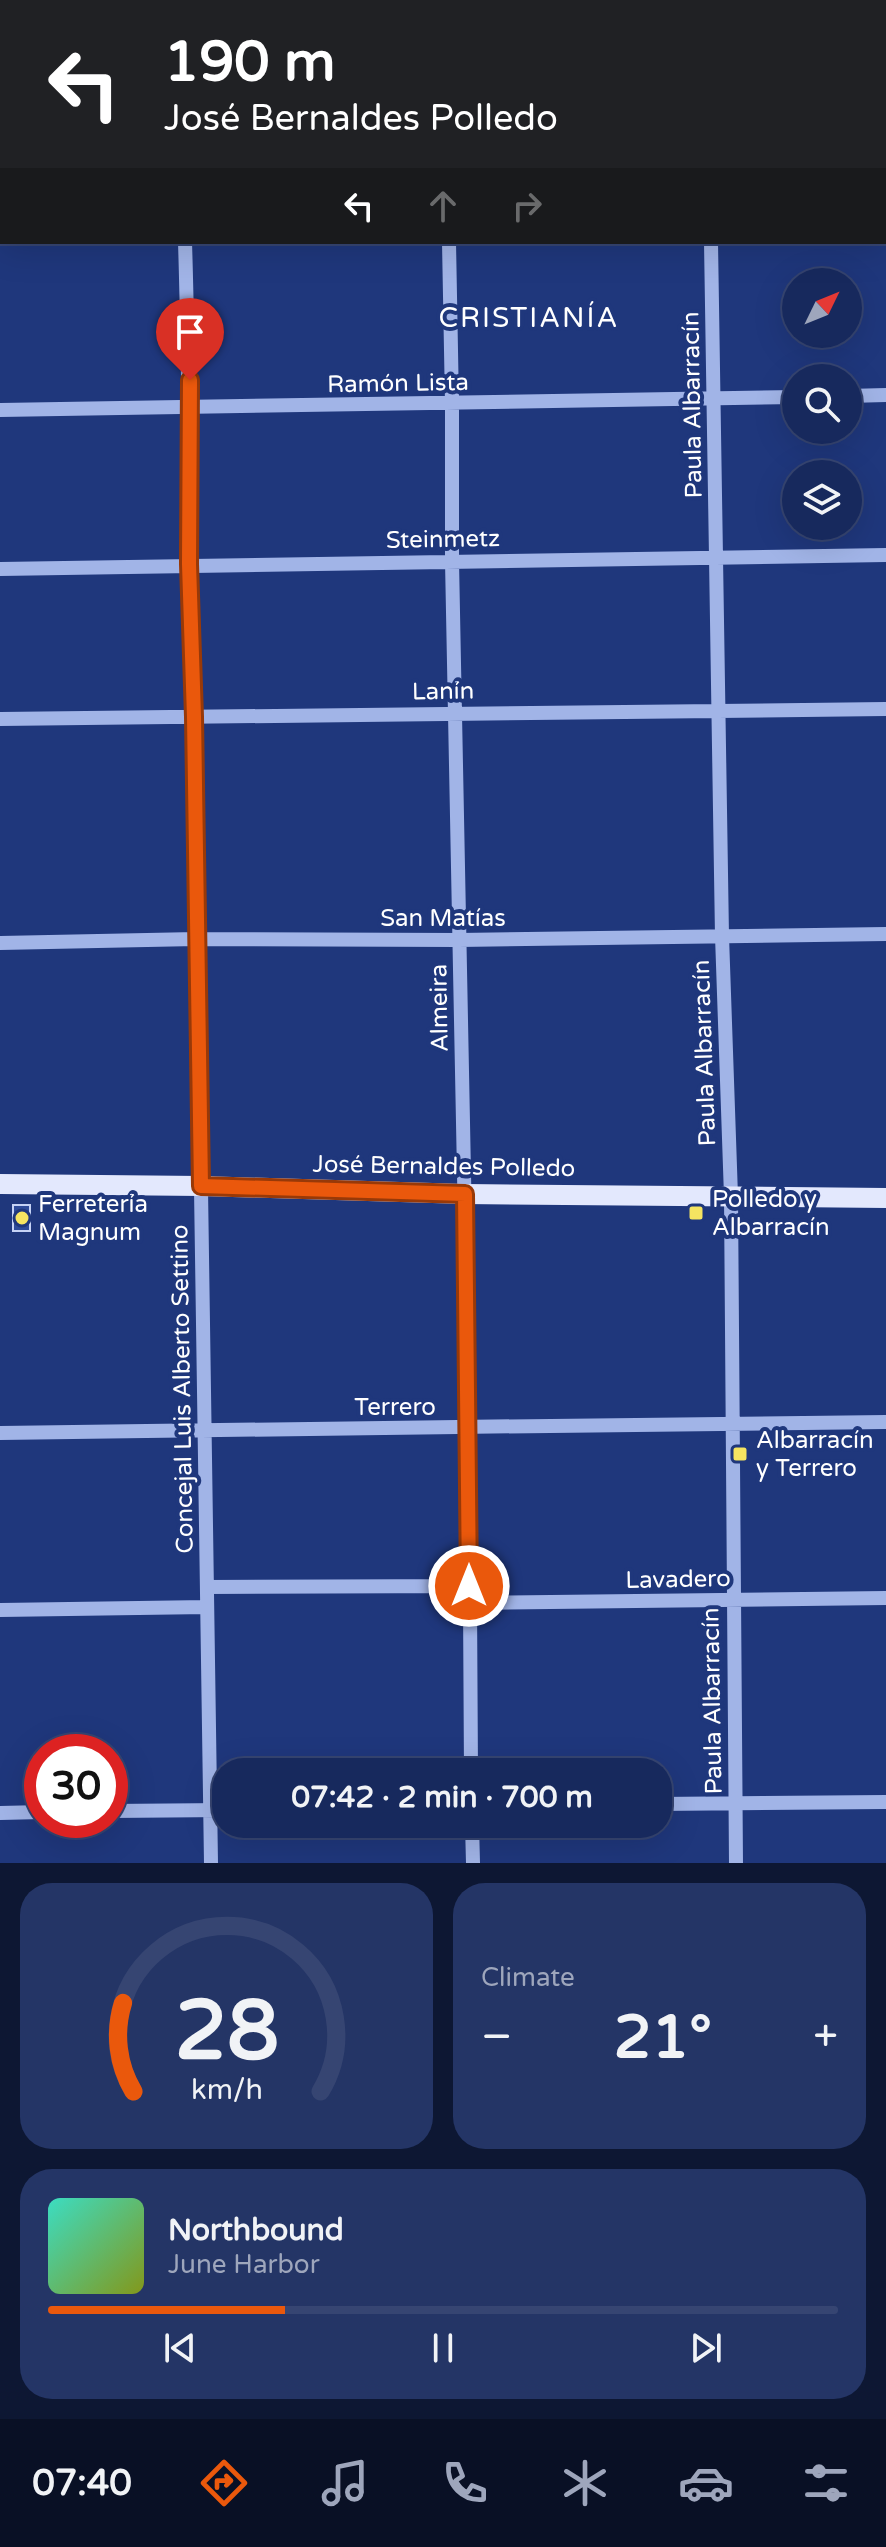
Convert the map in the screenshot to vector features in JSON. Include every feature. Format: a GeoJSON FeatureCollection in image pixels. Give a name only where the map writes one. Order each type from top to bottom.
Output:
{"type":"FeatureCollection","features":[{"type":"Feature","properties":{"kind":"main road","name":"José Bernaldes Polledo"},"geometry":{"type":"LineString","coordinates":[[0,1184],[465,1194],[886,1198]]}},
{"type":"Feature","properties":{"kind":"street","name":"Concejal Luis Alberto Settino"},"geometry":{"type":"LineString","coordinates":[[185,244],[207,1607],[215,1758]]}},
{"type":"Feature","properties":{"kind":"street","name":"Almeira"},"geometry":{"type":"LineString","coordinates":[[449,244],[469,1429],[471,1758]]}},
{"type":"Feature","properties":{"kind":"street","name":"Paula Albarracín"},"geometry":{"type":"LineString","coordinates":[[711,244],[722,936],[731,1196],[736,1863]]}},
{"type":"Feature","properties":{"kind":"street"},"geometry":{"type":"LineString","coordinates":[[862,396],[886,395]]}},
{"type":"Feature","properties":{"kind":"street","name":"Ramón Lista"},"geometry":{"type":"LineString","coordinates":[[0,410],[782,397]]}},
{"type":"Feature","properties":{"kind":"street","name":"Steinmetz"},"geometry":{"type":"LineString","coordinates":[[0,569],[886,555]]}},
{"type":"Feature","properties":{"kind":"street","name":"Lanín"},"geometry":{"type":"LineString","coordinates":[[0,719],[886,709]]}},
{"type":"Feature","properties":{"kind":"street","name":"San Matías"},"geometry":{"type":"LineString","coordinates":[[0,943],[886,934]]}},
{"type":"Feature","properties":{"kind":"street","name":"Terrero"},"geometry":{"type":"LineString","coordinates":[[0,1433],[886,1422]]}},
{"type":"Feature","properties":{"kind":"street"},"geometry":{"type":"LineString","coordinates":[[207,1587],[469,1586]]}},
{"type":"Feature","properties":{"kind":"street","name":"Lavadero"},"geometry":{"type":"LineString","coordinates":[[470,1603],[886,1598]]}},
{"type":"Feature","properties":{"kind":"street"},"geometry":{"type":"LineString","coordinates":[[0,1610],[207,1607]]}},
{"type":"Feature","properties":{"kind":"street"},"geometry":{"type":"LineString","coordinates":[[672,1804],[886,1802]]}},
{"type":"Feature","properties":{"kind":"street"},"geometry":{"type":"LineString","coordinates":[[128,1811],[212,1810]]}},
{"type":"Feature","properties":{"kind":"street"},"geometry":{"type":"LineString","coordinates":[[0,1813],[24,1812]]}},
{"type":"Feature","properties":{"kind":"street","name":"Concejal Luis Alberto Settino"},"geometry":{"type":"LineString","coordinates":[[211,1863],[214,1838]]}},
{"type":"Feature","properties":{"kind":"street"},"geometry":{"type":"LineString","coordinates":[[472,1838],[473,1863]]}},
{"type":"Feature","properties":{"kind":"building","name":"Ferretería Magnum"},"geometry":{"type":"Polygon","coordinates":[[[13,1205],[30,1205],[30,1231],[13,1231],[13,1205]]]}},
{"type":"Feature","properties":{"kind":"place","name":"Polledo y Albarracín"},"geometry":{"type":"Point","coordinates":[696,1213]}},
{"type":"Feature","properties":{"kind":"place","name":"Ferretería Magnum"},"geometry":{"type":"Point","coordinates":[22,1218]}},
{"type":"Feature","properties":{"kind":"place","name":"Albarracín y Terrero"},"geometry":{"type":"Point","coordinates":[740,1454]}},
{"type":"Feature","properties":{"kind":"district","name":"CRISTIANÍA"},"geometry":{"type":"Point","coordinates":[529,317]}},
{"type":"Feature","properties":{"kind":"route"},"geometry":{"type":"LineString","coordinates":[[190,380],[189,564],[201,1186],[465,1194],[469,1586]]}}]}
